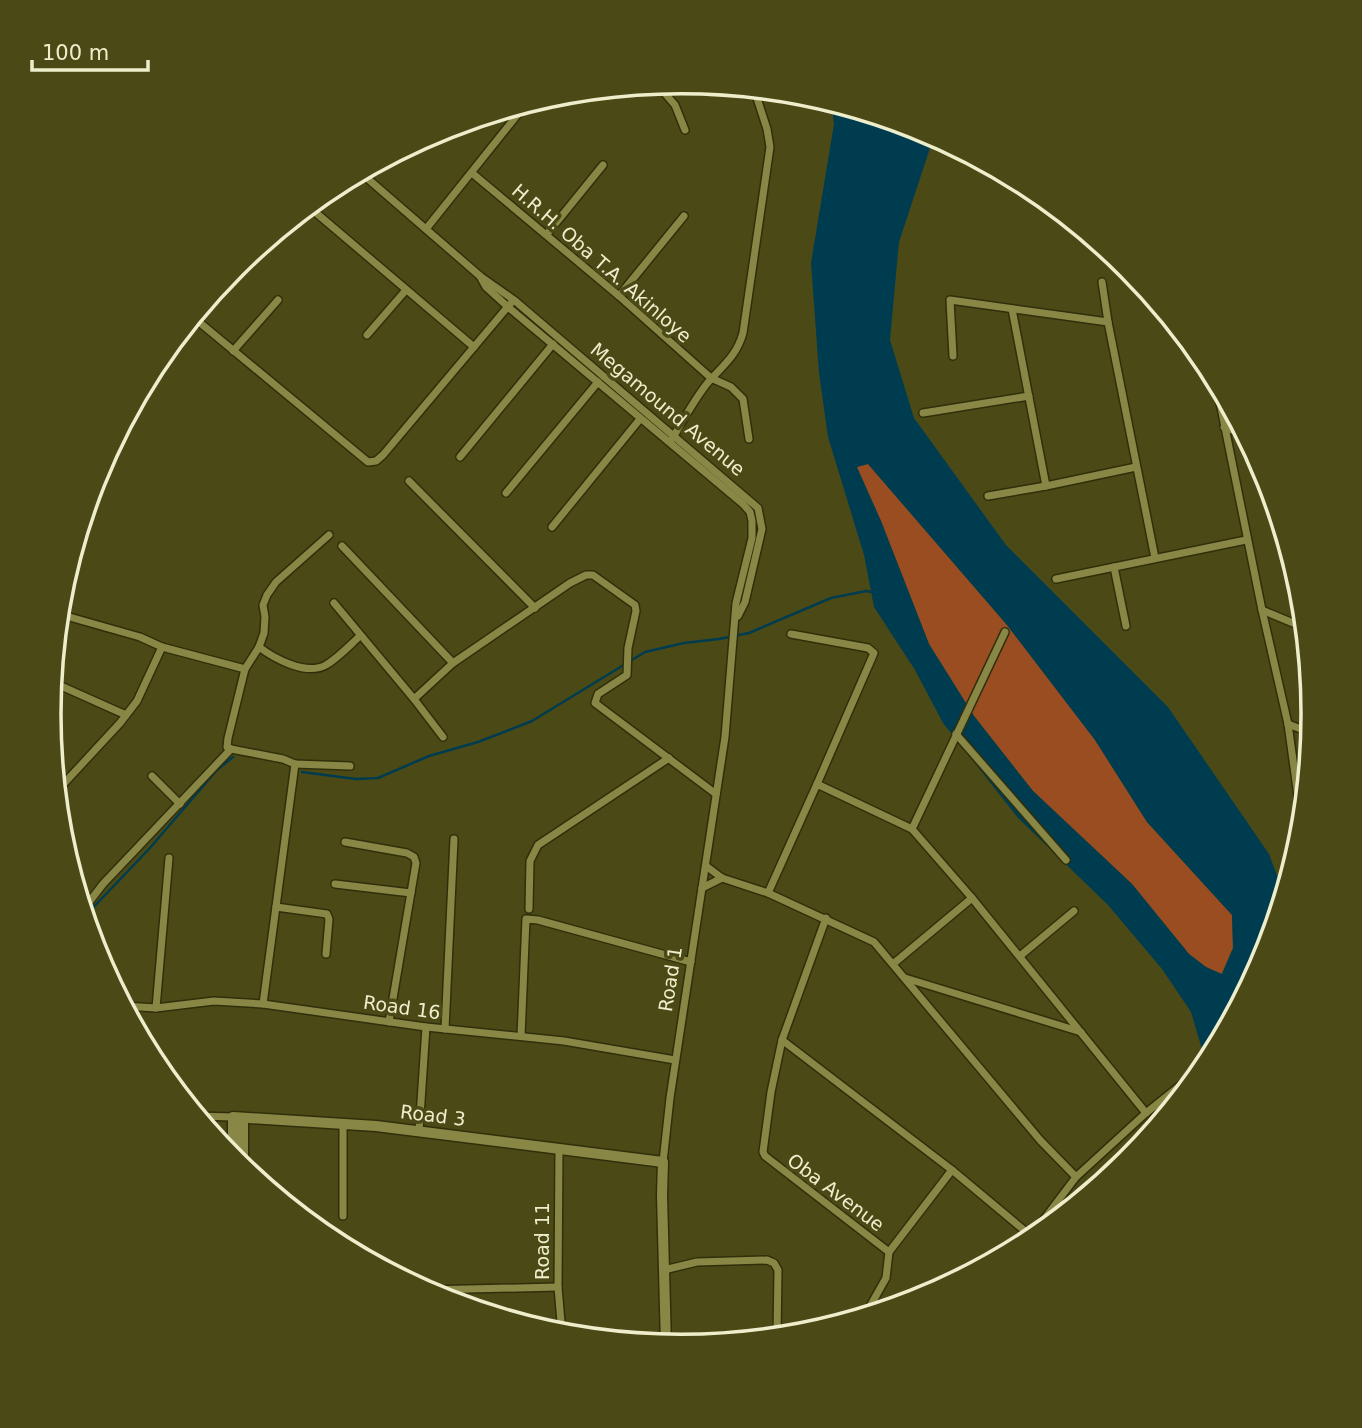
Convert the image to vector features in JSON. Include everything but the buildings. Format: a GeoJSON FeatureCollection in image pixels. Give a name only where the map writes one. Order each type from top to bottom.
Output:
{"type":"FeatureCollection","features":[{"type":"Feature","properties":{"kind":"street"},"geometry":{"type":"LineString","coordinates":[[666,95],[675,105],[685,130]]}},
{"type":"Feature","properties":{"kind":"street"},"geometry":{"type":"LineString","coordinates":[[669,443],[711,378],[730,361],[739,347],[743,333],[770,147],[757,100]]}},
{"type":"Feature","properties":{"kind":"street"},"geometry":{"type":"LineString","coordinates":[[426,229],[516,117]]}},
{"type":"Feature","properties":{"kind":"street"},"geometry":{"type":"LineString","coordinates":[[547,234],[603,165]]}},
{"type":"Feature","properties":{"kind":"street","name":"H.R.H. Oba T.A. Akinloye"},"geometry":{"type":"LineString","coordinates":[[471,173],[547,234],[711,378],[731,387],[743,399],[749,439]]}},
{"type":"Feature","properties":{"kind":"street","name":"Megamound Avenue"},"geometry":{"type":"LineString","coordinates":[[368,179],[758,508],[762,529],[740,602]]}},
{"type":"Feature","properties":{"kind":"street"},"geometry":{"type":"LineString","coordinates":[[317,213],[474,347]]}},
{"type":"Feature","properties":{"kind":"street"},"geometry":{"type":"LineString","coordinates":[[619,296],[684,216]]}},
{"type":"Feature","properties":{"kind":"street","name":"Megamound Avenue"},"geometry":{"type":"LineString","coordinates":[[480,276],[486,287],[508,307],[750,512],[752,538],[740,602]]}},
{"type":"Feature","properties":{"kind":"street"},"geometry":{"type":"LineString","coordinates":[[1102,282],[1155,558]]}},
{"type":"Feature","properties":{"kind":"street"},"geometry":{"type":"LineString","coordinates":[[367,335],[406,289]]}},
{"type":"Feature","properties":{"kind":"street"},"geometry":{"type":"LineString","coordinates":[[233,351],[278,300]]}},
{"type":"Feature","properties":{"kind":"street"},"geometry":{"type":"LineString","coordinates":[[200,323],[368,462],[383,456],[514,300]]}},
{"type":"Feature","properties":{"kind":"street"},"geometry":{"type":"LineString","coordinates":[[953,356],[950,300],[1108,322]]}},
{"type":"Feature","properties":{"kind":"street"},"geometry":{"type":"LineString","coordinates":[[1012,309],[1046,486]]}},
{"type":"Feature","properties":{"kind":"street"},"geometry":{"type":"LineString","coordinates":[[460,457],[552,344]]}},
{"type":"Feature","properties":{"kind":"street"},"geometry":{"type":"LineString","coordinates":[[506,493],[598,382]]}},
{"type":"Feature","properties":{"kind":"street"},"geometry":{"type":"LineString","coordinates":[[923,413],[1029,396]]}},
{"type":"Feature","properties":{"kind":"street"},"geometry":{"type":"LineString","coordinates":[[1220,408],[1246,540],[1289,724],[1296,781]]}},
{"type":"Feature","properties":{"kind":"street"},"geometry":{"type":"LineString","coordinates":[[552,527],[640,419]]}},
{"type":"Feature","properties":{"kind":"street"},"geometry":{"type":"LineString","coordinates":[[1224,427],[1232,430]]}},
{"type":"Feature","properties":{"kind":"street"},"geometry":{"type":"LineString","coordinates":[[988,496],[1136,467]]}},
{"type":"Feature","properties":{"kind":"street"},"geometry":{"type":"LineString","coordinates":[[409,481],[535,608]]}},
{"type":"Feature","properties":{"kind":"street"},"geometry":{"type":"LineString","coordinates":[[328,535],[276,582],[263,605],[265,623],[259,647],[245,668],[228,747],[295,764],[350,766]]}},
{"type":"Feature","properties":{"kind":"street"},"geometry":{"type":"LineString","coordinates":[[1056,579],[1246,540]]}},
{"type":"Feature","properties":{"kind":"street"},"geometry":{"type":"LineString","coordinates":[[342,546],[453,663]]}},
{"type":"Feature","properties":{"kind":"street"},"geometry":{"type":"LineString","coordinates":[[1114,567],[1126,626]]}},
{"type":"Feature","properties":{"kind":"street"},"geometry":{"type":"LineString","coordinates":[[414,699],[453,663],[578,578],[593,575],[635,605],[636,611],[627,656],[627,673],[624,678],[598,694],[595,703],[716,794]]}},
{"type":"Feature","properties":{"kind":"street","name":"Road 1"},"geometry":{"type":"LineString","coordinates":[[666,1333],[663,1162],[724,737],[732,647],[740,602]]}},
{"type":"Feature","properties":{"kind":"street"},"geometry":{"type":"LineString","coordinates":[[334,603],[443,737]]}},
{"type":"Feature","properties":{"kind":"street"},"geometry":{"type":"LineString","coordinates":[[1262,610],[1294,624]]}},
{"type":"Feature","properties":{"kind":"street"},"geometry":{"type":"LineString","coordinates":[[69,617],[245,668]]}},
{"type":"Feature","properties":{"kind":"street"},"geometry":{"type":"LineString","coordinates":[[912,829],[1005,632]]}},
{"type":"Feature","properties":{"kind":"street"},"geometry":{"type":"LineString","coordinates":[[768,893],[874,653],[868,649],[791,634]]}},
{"type":"Feature","properties":{"kind":"street"},"geometry":{"type":"LineString","coordinates":[[259,647],[276,659],[313,669],[326,665],[360,636]]}},
{"type":"Feature","properties":{"kind":"street"},"geometry":{"type":"LineString","coordinates":[[66,781],[137,701],[162,646]]}},
{"type":"Feature","properties":{"kind":"street"},"geometry":{"type":"LineString","coordinates":[[62,687],[126,715]]}},
{"type":"Feature","properties":{"kind":"street"},"geometry":{"type":"LineString","coordinates":[[1289,724],[1300,729]]}},
{"type":"Feature","properties":{"kind":"street"},"geometry":{"type":"LineString","coordinates":[[956,734],[1066,860]]}},
{"type":"Feature","properties":{"kind":"street"},"geometry":{"type":"LineString","coordinates":[[90,901],[231,749]]}},
{"type":"Feature","properties":{"kind":"street"},"geometry":{"type":"LineString","coordinates":[[529,909],[530,861],[538,845],[669,758]]}},
{"type":"Feature","properties":{"kind":"street"},"geometry":{"type":"LineString","coordinates":[[263,1004],[295,764]]}},
{"type":"Feature","properties":{"kind":"street"},"geometry":{"type":"LineString","coordinates":[[152,776],[180,804]]}},
{"type":"Feature","properties":{"kind":"street"},"geometry":{"type":"LineString","coordinates":[[817,784],[912,829],[972,898],[1146,1113]]}},
{"type":"Feature","properties":{"kind":"street"},"geometry":{"type":"LineString","coordinates":[[445,1029],[454,839]]}},
{"type":"Feature","properties":{"kind":"street"},"geometry":{"type":"LineString","coordinates":[[345,842],[407,853],[414,857],[416,863],[389,1021]]}},
{"type":"Feature","properties":{"kind":"street"},"geometry":{"type":"LineString","coordinates":[[156,1008],[169,858]]}},
{"type":"Feature","properties":{"kind":"street"},"geometry":{"type":"LineString","coordinates":[[706,866],[722,878],[768,893],[871,940],[1040,1140],[1076,1177]]}},
{"type":"Feature","properties":{"kind":"street"},"geometry":{"type":"LineString","coordinates":[[702,888],[722,878]]}},
{"type":"Feature","properties":{"kind":"street"},"geometry":{"type":"LineString","coordinates":[[335,884],[411,893]]}},
{"type":"Feature","properties":{"kind":"street"},"geometry":{"type":"LineString","coordinates":[[893,964],[972,898]]}},
{"type":"Feature","properties":{"kind":"street"},"geometry":{"type":"LineString","coordinates":[[276,906],[327,914],[329,919],[326,954]]}},
{"type":"Feature","properties":{"kind":"street"},"geometry":{"type":"LineString","coordinates":[[1020,957],[1074,911]]}},
{"type":"Feature","properties":{"kind":"street"},"geometry":{"type":"LineString","coordinates":[[826,918],[782,1040],[952,1170],[1024,1230]]}},
{"type":"Feature","properties":{"kind":"street"},"geometry":{"type":"LineString","coordinates":[[520,1037],[526,919],[691,962]]}},
{"type":"Feature","properties":{"kind":"street"},"geometry":{"type":"LineString","coordinates":[[905,978],[1081,1032]]}},
{"type":"Feature","properties":{"kind":"street","name":"Road 16"},"geometry":{"type":"LineString","coordinates":[[135,1007],[156,1008],[214,1001],[263,1004],[426,1027],[599,1045],[676,1060]]}},
{"type":"Feature","properties":{"kind":"street"},"geometry":{"type":"LineString","coordinates":[[418,1131],[426,1027]]}},
{"type":"Feature","properties":{"kind":"street","name":"Oba Avenue"},"geometry":{"type":"LineString","coordinates":[[782,1040],[771,1092],[765,1156],[889,1252]]}},
{"type":"Feature","properties":{"kind":"street"},"geometry":{"type":"LineString","coordinates":[[1049,1212],[1076,1177],[1172,1092]]}},
{"type":"Feature","properties":{"kind":"street","name":"Road 3"},"geometry":{"type":"LineString","coordinates":[[210,1117],[418,1131],[663,1162]]}},
{"type":"Feature","properties":{"kind":"street"},"geometry":{"type":"LineString","coordinates":[[235,1144],[238,1118]]}},
{"type":"Feature","properties":{"kind":"street"},"geometry":{"type":"LineString","coordinates":[[238,1118],[241,1150]]}},
{"type":"Feature","properties":{"kind":"street"},"geometry":{"type":"LineString","coordinates":[[343,1124],[343,1216]]}},
{"type":"Feature","properties":{"kind":"street","name":"Road 11"},"geometry":{"type":"LineString","coordinates":[[559,1148],[558,1287],[561,1322]]}},
{"type":"Feature","properties":{"kind":"street"},"geometry":{"type":"LineString","coordinates":[[872,1304],[886,1278],[889,1252],[952,1170]]}},
{"type":"Feature","properties":{"kind":"street"},"geometry":{"type":"LineString","coordinates":[[664,1270],[697,1262],[767,1260],[774,1263],[778,1270],[777,1326]]}},
{"type":"Feature","properties":{"kind":"street"},"geometry":{"type":"LineString","coordinates":[[451,1289],[558,1287]]}},
{"type":"Feature","properties":{"kind":"shaded area"},"geometry":{"type":"Polygon","coordinates":[[[868,464],[1007,625],[1095,740],[1147,822],[1232,915],[1233,948],[1221,975],[1189,954],[1132,884],[1033,791],[974,716],[929,644],[881,521],[856,467],[868,464]]]}},
{"type":"Feature","properties":{"kind":"water"},"geometry":{"type":"Polygon","coordinates":[[[833,113],[880,127],[930,147],[899,242],[890,340],[914,418],[1006,545],[1168,707],[1269,854],[1278,879],[1254,951],[1218,1024],[1202,1049],[1191,1012],[1162,969],[1108,905],[1018,818],[943,723],[915,670],[874,607],[864,555],[828,437],[819,373],[811,263],[834,124],[833,113]],[[868,464],[857,467],[929,644],[974,716],[1033,791],[1132,884],[1189,954],[1206,967],[1222,974],[1233,948],[1232,915],[1147,822],[1095,740],[1007,625],[868,464]]]}},
{"type":"Feature","properties":{"kind":"waterway"},"geometry":{"type":"LineString","coordinates":[[302,772],[356,779],[378,778],[429,756],[478,742],[532,721],[645,652],[749,633],[831,598],[871,592]]}},
{"type":"Feature","properties":{"kind":"waterway"},"geometry":{"type":"LineString","coordinates":[[93,908],[149,849],[217,770],[233,757]]}}]}
